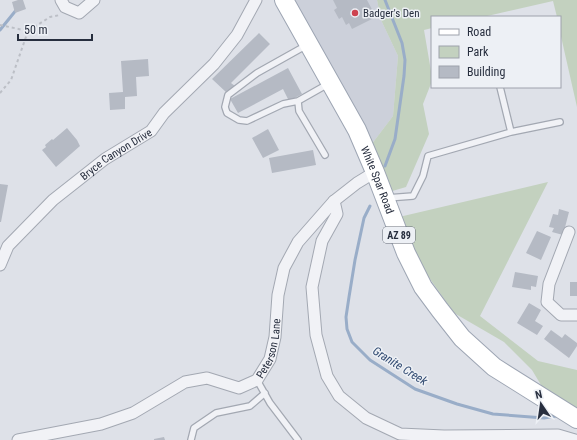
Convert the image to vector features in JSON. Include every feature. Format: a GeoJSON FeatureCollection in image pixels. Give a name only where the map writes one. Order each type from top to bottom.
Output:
{"type":"FeatureCollection","features":[{"type":"Feature","properties":{"kind":"main road","name":"White Spar Road"},"geometry":{"type":"LineString","coordinates":[[284,0],[357,130],[406,253],[423,287],[462,338],[494,367],[577,419]]}},
{"type":"Feature","properties":{"kind":"street"},"geometry":{"type":"LineString","coordinates":[[61,0],[66,7],[79,13],[94,0]]}},
{"type":"Feature","properties":{"kind":"street","name":"Bryce Canyon Drive"},"geometry":{"type":"LineString","coordinates":[[0,265],[8,246],[53,200],[105,158],[151,131],[164,113],[214,64],[237,35],[256,0]]}},
{"type":"Feature","properties":{"kind":"street","name":"Peterson Lane"},"geometry":{"type":"LineString","coordinates":[[18,440],[100,424],[133,413],[185,382],[207,378],[239,388],[257,380],[270,359],[275,337],[278,295],[284,268],[298,242],[334,201],[357,183],[375,172]]}},
{"type":"Feature","properties":{"kind":"street"},"geometry":{"type":"LineString","coordinates":[[334,201],[337,214],[322,242],[312,288],[316,335],[328,376],[339,396],[366,418],[400,434],[444,436],[558,435],[575,440]]}},
{"type":"Feature","properties":{"kind":"street"},"geometry":{"type":"LineString","coordinates":[[569,232],[549,284],[548,302],[561,315],[577,315]]}},
{"type":"Feature","properties":{"kind":"lane"},"geometry":{"type":"LineString","coordinates":[[309,44],[257,73],[228,95],[226,107],[227,113],[239,120],[247,121],[283,104],[298,101],[330,83]]}},
{"type":"Feature","properties":{"kind":"lane"},"geometry":{"type":"LineString","coordinates":[[500,88],[511,132]]}},
{"type":"Feature","properties":{"kind":"lane"},"geometry":{"type":"LineString","coordinates":[[298,101],[299,112],[324,156]]}},
{"type":"Feature","properties":{"kind":"lane"},"geometry":{"type":"LineString","coordinates":[[385,198],[413,196],[423,176],[428,156],[511,132],[560,122]]}},
{"type":"Feature","properties":{"kind":"lane"},"geometry":{"type":"LineString","coordinates":[[257,380],[270,403],[298,440]]}},
{"type":"Feature","properties":{"kind":"lane"},"geometry":{"type":"LineString","coordinates":[[191,440],[194,428],[216,413],[250,406],[265,393]]}},
{"type":"Feature","properties":{"kind":"path"},"geometry":{"type":"LineString","coordinates":[[0,93],[11,80],[28,31],[50,17],[79,13]]}},
{"type":"Feature","properties":{"kind":"path"},"geometry":{"type":"LineString","coordinates":[[0,26],[28,31]]}},
{"type":"Feature","properties":{"kind":"shaded area"},"geometry":{"type":"Polygon","coordinates":[[[294,0],[377,0],[381,20],[398,56],[393,116],[371,145],[294,0]]]}},
{"type":"Feature","properties":{"kind":"green space"},"geometry":{"type":"Polygon","coordinates":[[[377,0],[577,0],[577,107],[561,36],[561,16],[557,16],[553,1],[487,16],[431,16],[431,28],[424,30],[431,71],[431,84],[423,104],[429,134],[406,187],[389,192],[371,145],[393,116],[398,56],[381,20],[377,0]]]}},
{"type":"Feature","properties":{"kind":"green space"},"geometry":{"type":"Polygon","coordinates":[[[548,182],[480,316],[538,361],[577,370],[577,411],[544,390],[532,370],[504,342],[454,313],[423,269],[399,217],[548,182]]]}},
{"type":"Feature","properties":{"kind":"building"},"geometry":{"type":"Polygon","coordinates":[[[23,0],[26,9],[15,13],[12,2],[23,0]]]}},
{"type":"Feature","properties":{"kind":"building","name":"Badger's Den"},"geometry":{"type":"Polygon","coordinates":[[[333,0],[367,0],[376,17],[352,29],[349,23],[346,25],[342,17],[339,19],[334,10],[337,8],[333,0]]]}},
{"type":"Feature","properties":{"kind":"building"},"geometry":{"type":"Polygon","coordinates":[[[259,33],[270,44],[231,83],[235,86],[227,93],[212,79],[259,33]]]}},
{"type":"Feature","properties":{"kind":"building"},"geometry":{"type":"Polygon","coordinates":[[[148,59],[149,76],[136,77],[137,96],[125,97],[125,109],[110,110],[109,93],[123,92],[121,61],[148,59]]]}},
{"type":"Feature","properties":{"kind":"building"},"geometry":{"type":"Polygon","coordinates":[[[288,68],[302,94],[289,101],[283,89],[238,113],[230,99],[288,68]]]}},
{"type":"Feature","properties":{"kind":"building"},"geometry":{"type":"Polygon","coordinates":[[[67,128],[80,146],[56,167],[42,150],[46,147],[45,145],[67,128]]]}},
{"type":"Feature","properties":{"kind":"building"},"geometry":{"type":"Polygon","coordinates":[[[268,129],[279,150],[263,158],[252,138],[268,129]]]}},
{"type":"Feature","properties":{"kind":"building"},"geometry":{"type":"Polygon","coordinates":[[[313,150],[316,165],[272,173],[269,158],[313,150]]]}},
{"type":"Feature","properties":{"kind":"building"},"geometry":{"type":"Polygon","coordinates":[[[0,184],[8,185],[1,222],[0,222],[0,184]]]}},
{"type":"Feature","properties":{"kind":"building"},"geometry":{"type":"Polygon","coordinates":[[[559,209],[569,212],[563,235],[552,232],[554,228],[549,227],[553,214],[558,215],[559,209]]]}},
{"type":"Feature","properties":{"kind":"building"},"geometry":{"type":"Polygon","coordinates":[[[537,231],[551,237],[541,260],[526,253],[537,231]]]}},
{"type":"Feature","properties":{"kind":"building"},"geometry":{"type":"Polygon","coordinates":[[[515,272],[538,276],[536,287],[531,286],[531,290],[512,287],[515,272]]]}},
{"type":"Feature","properties":{"kind":"building"},"geometry":{"type":"Polygon","coordinates":[[[570,282],[577,282],[577,296],[570,296],[570,282]]]}},
{"type":"Feature","properties":{"kind":"building"},"geometry":{"type":"Polygon","coordinates":[[[529,303],[541,310],[535,321],[543,326],[537,335],[517,323],[529,303]]]}},
{"type":"Feature","properties":{"kind":"building"},"geometry":{"type":"Polygon","coordinates":[[[551,330],[562,338],[565,334],[577,343],[577,346],[569,358],[544,339],[551,330]]]}},
{"type":"Feature","properties":{"kind":"building"},"geometry":{"type":"Polygon","coordinates":[[[164,437],[165,440],[154,440],[154,439],[164,437]]]}},
{"type":"Feature","properties":{"kind":"waterway","name":"Granite Creek"},"geometry":{"type":"LineString","coordinates":[[385,0],[402,43],[405,60],[395,139],[385,166]]}},
{"type":"Feature","properties":{"kind":"waterway"},"geometry":{"type":"LineString","coordinates":[[0,30],[17,9]]}},
{"type":"Feature","properties":{"kind":"waterway","name":"Granite Creek"},"geometry":{"type":"LineString","coordinates":[[370,206],[364,218],[355,260],[346,317],[347,329],[352,342],[370,360],[415,389],[457,404],[493,414],[544,418],[556,416]]}},
{"type":"Feature","properties":{"kind":"place","name":"Badger's Den"},"geometry":{"type":"Point","coordinates":[355,13]}}]}
